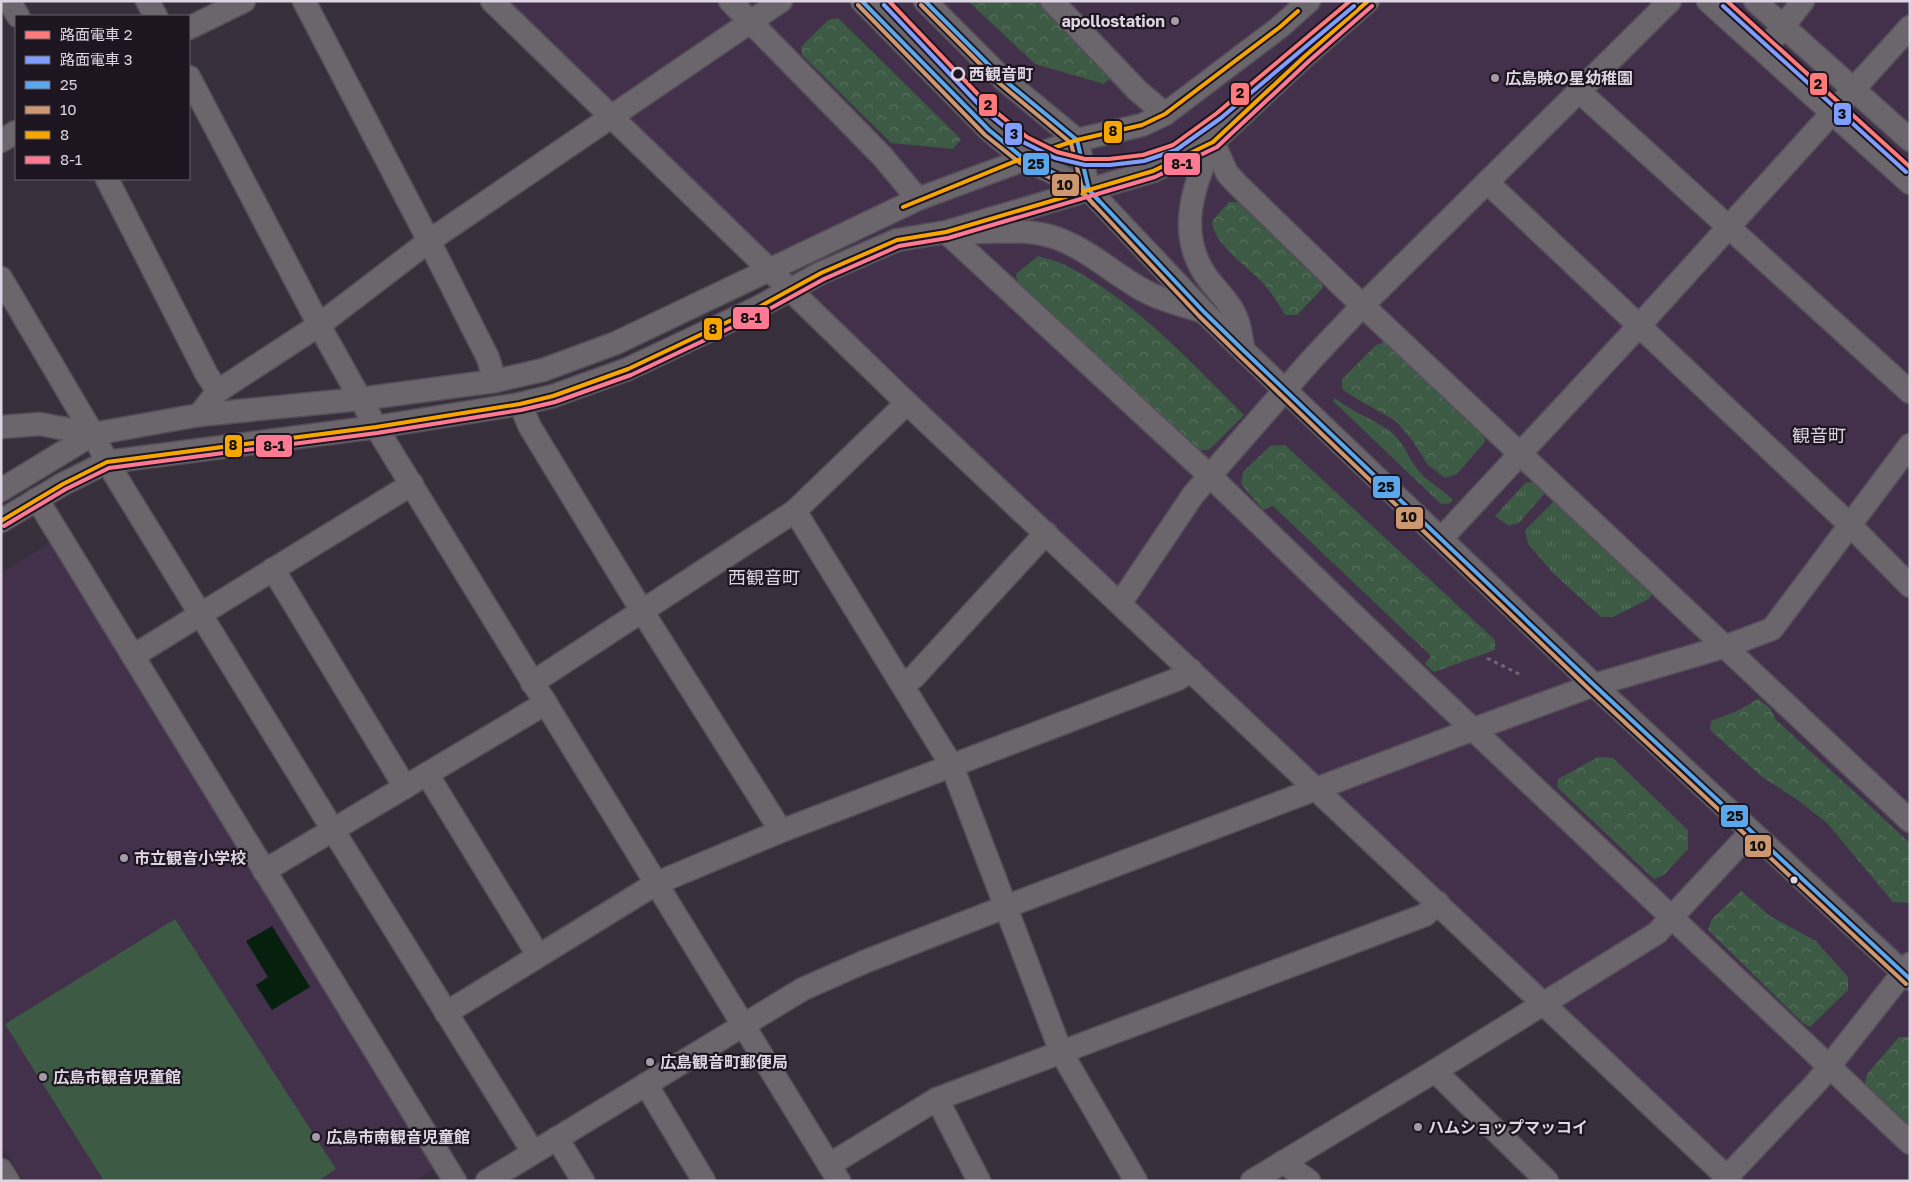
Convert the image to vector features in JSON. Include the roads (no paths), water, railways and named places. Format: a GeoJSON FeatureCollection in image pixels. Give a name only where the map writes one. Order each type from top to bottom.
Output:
{"type":"FeatureCollection","features":[{"type":"Feature","properties":{"kind":"street"},"geometry":{"type":"LineString","coordinates":[[147,1],[155,15]]}},
{"type":"Feature","properties":{"kind":"street"},"geometry":{"type":"LineString","coordinates":[[190,28],[244,1]]}},
{"type":"Feature","properties":{"kind":"street"},"geometry":{"type":"LineString","coordinates":[[304,1],[488,358],[495,381]]}},
{"type":"Feature","properties":{"kind":"street"},"geometry":{"type":"LineString","coordinates":[[492,1],[908,403],[1438,902],[1726,1179],[1816,1084],[1907,972],[1751,832],[1594,685],[1244,351],[1204,312],[1089,190],[1023,158],[989,130],[862,1]]}},
{"type":"Feature","properties":{"kind":"street"},"geometry":{"type":"LineString","coordinates":[[730,1],[882,156],[918,199]]}},
{"type":"Feature","properties":{"kind":"street"},"geometry":{"type":"LineString","coordinates":[[198,415],[218,390],[318,325],[429,241],[781,1]]}},
{"type":"Feature","properties":{"kind":"street"},"geometry":{"type":"LineString","coordinates":[[925,1],[1003,79],[1077,140],[1089,190]]}},
{"type":"Feature","properties":{"kind":"street"},"geometry":{"type":"LineString","coordinates":[[1052,1],[1137,90],[1165,114]]}},
{"type":"Feature","properties":{"kind":"street"},"geometry":{"type":"LineString","coordinates":[[1,427],[40,424],[93,434],[198,415],[360,399],[495,381],[543,370],[616,343],[918,199],[1023,158],[1077,140],[1119,132],[1142,125],[1165,114],[1280,27],[1310,1]]}},
{"type":"Feature","properties":{"kind":"street"},"geometry":{"type":"LineString","coordinates":[[1,521],[37,499],[107,462],[376,426],[520,404],[554,396],[628,369],[757,308],[821,273],[897,240],[946,232],[1153,171],[1213,142],[1305,56],[1368,1]]}},
{"type":"Feature","properties":{"kind":"street"},"geometry":{"type":"LineString","coordinates":[[1121,602],[1193,494],[1363,305],[1670,1]]}},
{"type":"Feature","properties":{"kind":"street"},"geometry":{"type":"LineString","coordinates":[[1708,1],[1910,183]]}},
{"type":"Feature","properties":{"kind":"street"},"geometry":{"type":"LineString","coordinates":[[1755,1],[1910,140]]}},
{"type":"Feature","properties":{"kind":"street"},"geometry":{"type":"LineString","coordinates":[[1763,51],[1803,1]]}},
{"type":"Feature","properties":{"kind":"street"},"geometry":{"type":"LineString","coordinates":[[1441,539],[1638,327],[1910,27]]}},
{"type":"Feature","properties":{"kind":"street"},"geometry":{"type":"LineString","coordinates":[[190,79],[318,325],[360,399],[532,683],[834,1173],[938,1099],[1425,915],[1438,902]]}},
{"type":"Feature","properties":{"kind":"street"},"geometry":{"type":"LineString","coordinates":[[1580,92],[1910,392]]}},
{"type":"Feature","properties":{"kind":"street"},"geometry":{"type":"LineString","coordinates":[[1,141],[15,133]]}},
{"type":"Feature","properties":{"kind":"street"},"geometry":{"type":"LineString","coordinates":[[1213,142],[1227,173],[1237,184],[1910,820]]}},
{"type":"Feature","properties":{"kind":"street"},"geometry":{"type":"LineString","coordinates":[[1213,142],[1199,172],[1191,204],[1190,238],[1203,272],[1236,316],[1244,351]]}},
{"type":"Feature","properties":{"kind":"street"},"geometry":{"type":"LineString","coordinates":[[108,180],[207,375],[218,390]]}},
{"type":"Feature","properties":{"kind":"street"},"geometry":{"type":"LineString","coordinates":[[1488,183],[1638,327],[1849,524],[1910,586]]}},
{"type":"Feature","properties":{"kind":"street"},"geometry":{"type":"LineString","coordinates":[[946,232],[1027,233],[1049,236],[1091,256],[1144,291],[1204,312]]}},
{"type":"Feature","properties":{"kind":"street"},"geometry":{"type":"LineString","coordinates":[[946,232],[1209,475],[1910,1143]]}},
{"type":"Feature","properties":{"kind":"street"},"geometry":{"type":"LineString","coordinates":[[1,278],[93,434],[107,462],[533,1152]]}},
{"type":"Feature","properties":{"kind":"street"},"geometry":{"type":"LineString","coordinates":[[532,683],[795,511],[908,403]]}},
{"type":"Feature","properties":{"kind":"street"},"geometry":{"type":"LineString","coordinates":[[520,404],[530,427],[642,611],[781,831]]}},
{"type":"Feature","properties":{"kind":"street"},"geometry":{"type":"LineString","coordinates":[[1,490],[93,434]]}},
{"type":"Feature","properties":{"kind":"street"},"geometry":{"type":"LineString","coordinates":[[487,1181],[803,989],[864,962],[1474,729],[1594,685],[1727,646],[1772,629],[1910,445]]}},
{"type":"Feature","properties":{"kind":"street"},"geometry":{"type":"LineString","coordinates":[[133,656],[412,484]]}},
{"type":"Feature","properties":{"kind":"street"},"geometry":{"type":"LineString","coordinates":[[37,499],[455,1181]]}},
{"type":"Feature","properties":{"kind":"street"},"geometry":{"type":"LineString","coordinates":[[795,511],[952,766],[1061,1052],[1136,1181]]}},
{"type":"Feature","properties":{"kind":"street"},"geometry":{"type":"LineString","coordinates":[[902,683],[914,677],[1046,533]]}},
{"type":"Feature","properties":{"kind":"street"},"geometry":{"type":"LineString","coordinates":[[273,569],[405,787]]}},
{"type":"Feature","properties":{"kind":"street"},"geometry":{"type":"LineString","coordinates":[[446,1013],[656,883],[781,831],[1178,679],[1191,670]]}},
{"type":"Feature","properties":{"kind":"street"},"geometry":{"type":"LineString","coordinates":[[264,871],[546,703]]}},
{"type":"Feature","properties":{"kind":"street"},"geometry":{"type":"LineString","coordinates":[[427,774],[538,955]]}},
{"type":"Feature","properties":{"kind":"street"},"geometry":{"type":"LineString","coordinates":[[1252,1181],[1657,933],[1751,832]]}},
{"type":"Feature","properties":{"kind":"street"},"geometry":{"type":"LineString","coordinates":[[1434,1071],[1548,1181]]}},
{"type":"Feature","properties":{"kind":"street"},"geometry":{"type":"LineString","coordinates":[[646,1084],[704,1181]]}},
{"type":"Feature","properties":{"kind":"street"},"geometry":{"type":"LineString","coordinates":[[938,1099],[979,1181]]}},
{"type":"Feature","properties":{"kind":"street"},"geometry":{"type":"LineString","coordinates":[[557,1138],[584,1181]]}},
{"type":"Feature","properties":{"kind":"street"},"geometry":{"type":"LineString","coordinates":[[1283,1162],[1309,1181]]}},
{"type":"Feature","properties":{"kind":"street"},"geometry":{"type":"LineString","coordinates":[[1,1170],[8,1181]]}},
{"type":"Feature","properties":{"kind":"tram line","name":"2"},"geometry":{"type":"LineString","coordinates":[[889,1],[990,107],[1027,137],[1057,152],[1085,159],[1109,159],[1143,155],[1173,145],[1217,113],[1350,1]]}},
{"type":"Feature","properties":{"kind":"tram line","name":"2"},"geometry":{"type":"LineString","coordinates":[[1727,1],[1910,167]]}},
{"type":"Feature","properties":{"kind":"tram line","name":"3"},"geometry":{"type":"LineString","coordinates":[[884,5],[985,111],[1023,142],[1055,158],[1085,165],[1110,165],[1144,161],[1176,150],[1221,118],[1354,6]]}},
{"type":"Feature","properties":{"kind":"tram line","name":"3"},"geometry":{"type":"LineString","coordinates":[[1723,6],[1906,172]]}},
{"type":"Feature","properties":{"kind":"place","name":"apollostation"},"geometry":{"type":"Point","coordinates":[1175,21]}},
{"type":"Feature","properties":{"kind":"place","name":"西観音町"},"geometry":{"type":"Point","coordinates":[958,74]}},
{"type":"Feature","properties":{"kind":"place","name":"広島暁の星幼稚園"},"geometry":{"type":"Point","coordinates":[1495,78]}},
{"type":"Feature","properties":{"kind":"place","name":"市立観音小学校"},"geometry":{"type":"Point","coordinates":[124,858]}},
{"type":"Feature","properties":{"kind":"place","name":"広島観音町郵便局"},"geometry":{"type":"Point","coordinates":[650,1062]}},
{"type":"Feature","properties":{"kind":"place","name":"広島市観音児童館"},"geometry":{"type":"Point","coordinates":[43,1077]}},
{"type":"Feature","properties":{"kind":"place","name":"ハムショップマッコイ"},"geometry":{"type":"Point","coordinates":[1418,1127]}},
{"type":"Feature","properties":{"kind":"place","name":"広島市南観音児童館"},"geometry":{"type":"Point","coordinates":[316,1137]}},
{"type":"Feature","properties":{"kind":"district","name":"観音町"},"geometry":{"type":"Point","coordinates":[1819,436]}},
{"type":"Feature","properties":{"kind":"district","name":"西観音町"},"geometry":{"type":"Point","coordinates":[764,578]}}]}
